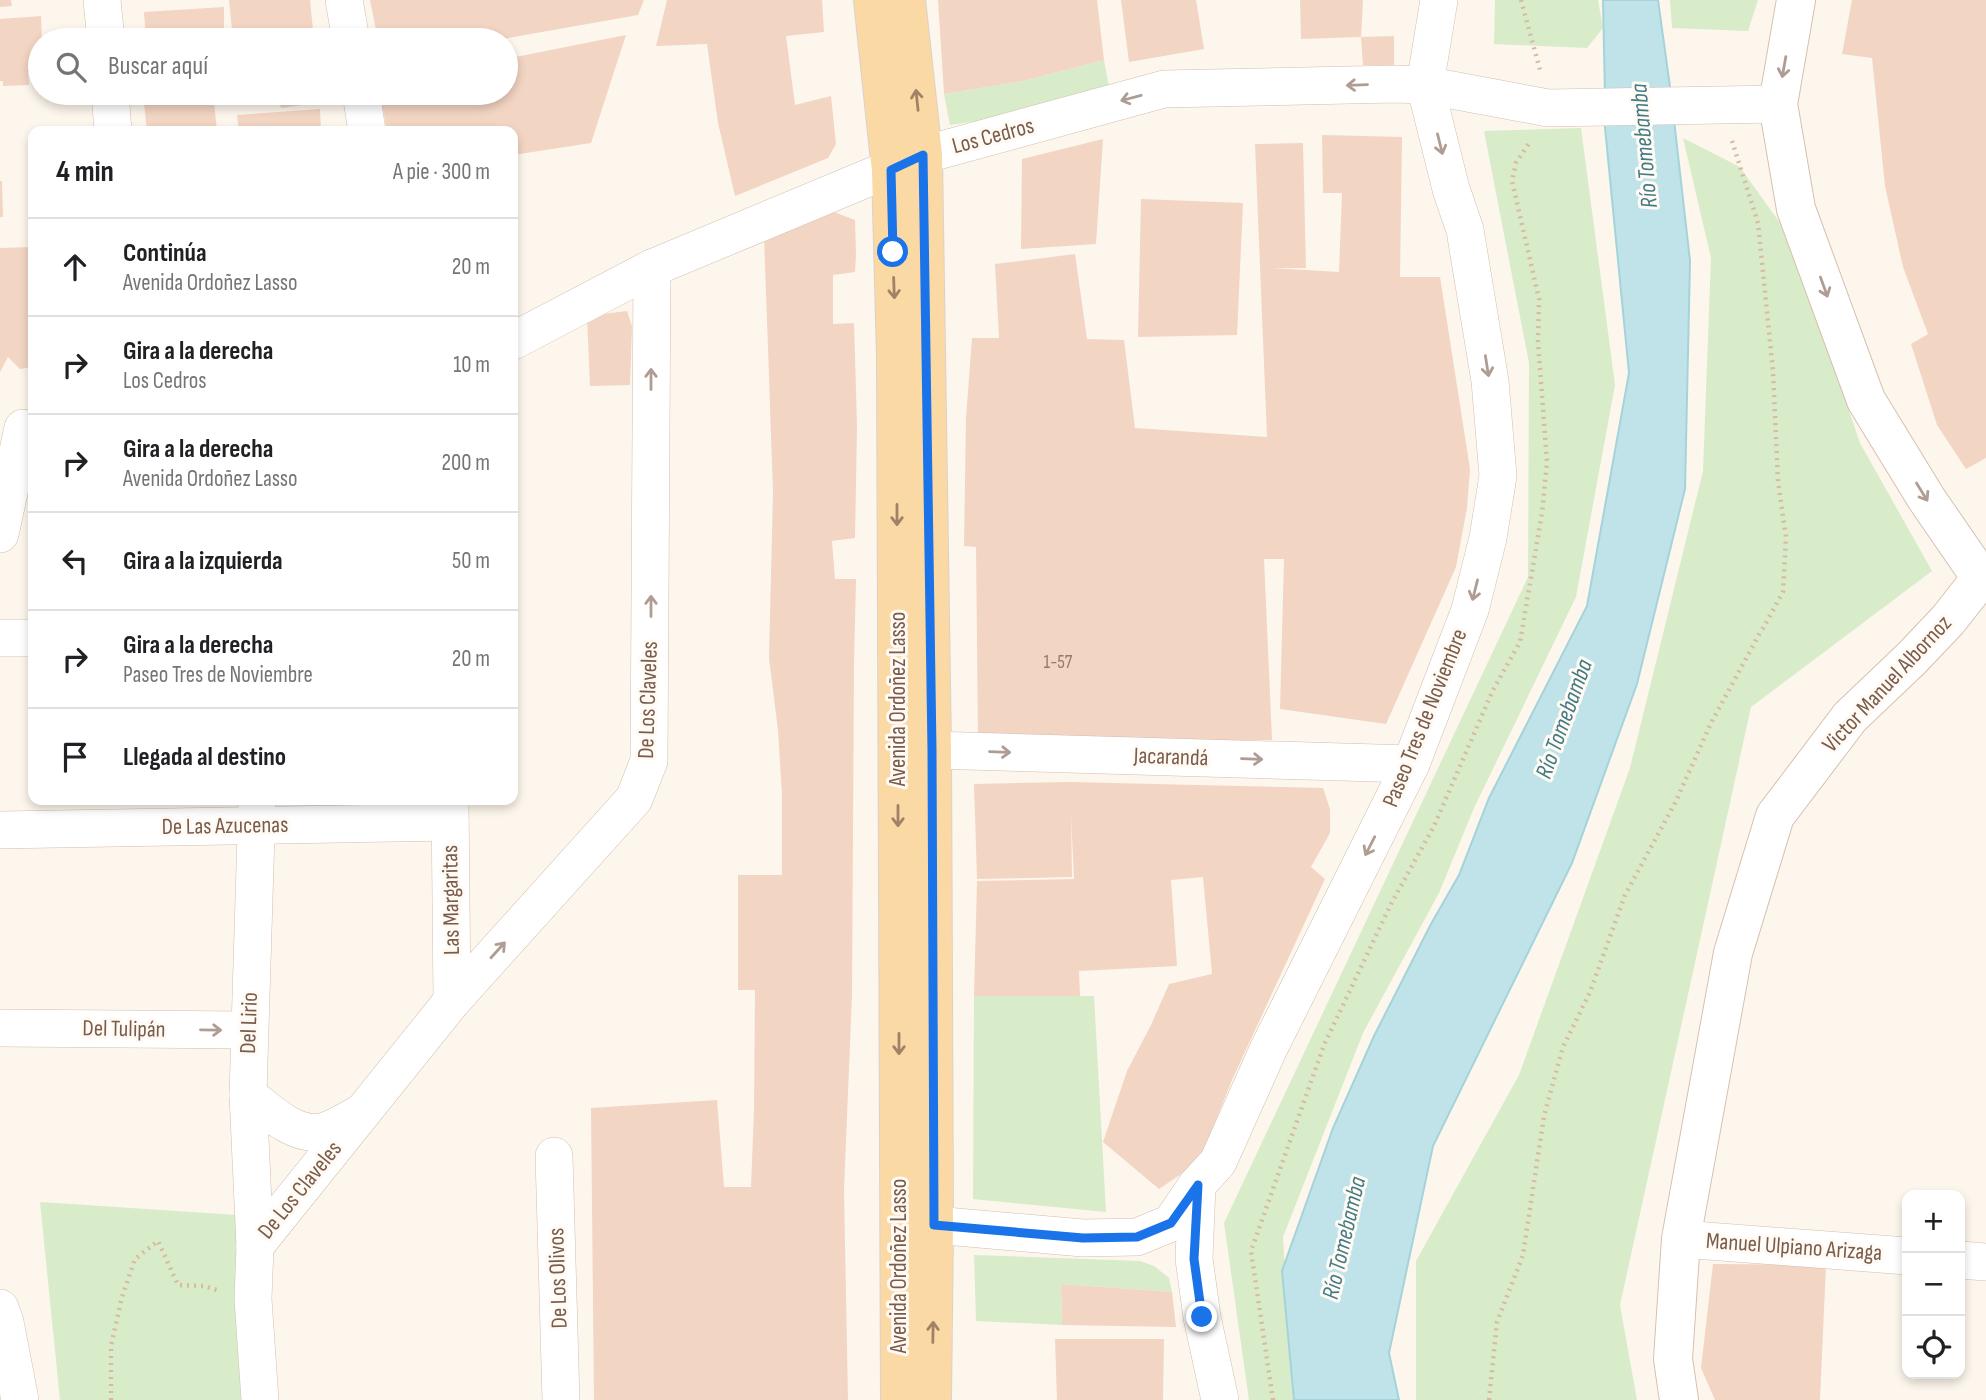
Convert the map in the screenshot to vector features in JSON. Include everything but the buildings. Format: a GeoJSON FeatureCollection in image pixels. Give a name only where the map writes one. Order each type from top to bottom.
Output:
{"type":"FeatureCollection","features":[{"type":"Feature","properties":{"kind":"main road","name":"Avenida Ordoñez Lasso"},"geometry":{"type":"LineString","coordinates":[[873,0],[907,162],[897,356],[900,1400]]}},
{"type":"Feature","properties":{"kind":"main road","name":"Avenida Ordoñez Lasso"},"geometry":{"type":"LineString","coordinates":[[906,0],[907,162],[932,750],[932,1400]]}},
{"type":"Feature","properties":{"kind":"street"},"geometry":{"type":"LineString","coordinates":[[102,0],[105,28]]}},
{"type":"Feature","properties":{"kind":"street"},"geometry":{"type":"LineString","coordinates":[[344,0],[349,28]]}},
{"type":"Feature","properties":{"kind":"street","name":"Paseo Tres de Noviembre"},"geometry":{"type":"LineString","coordinates":[[934,1225],[1083,1238],[1137,1237],[1171,1223],[1217,1162],[1268,1050],[1411,764],[1470,610],[1488,538],[1498,476],[1490,381],[1465,230],[1451,189],[1425,85],[1439,0]]}},
{"type":"Feature","properties":{"kind":"street","name":"Victor Manuel Albornoz"},"geometry":{"type":"LineString","coordinates":[[1679,1400],[1673,1359],[1681,1239],[1733,953],[1775,816],[1850,717],[1912,659],[1984,578],[1926,498],[1866,400],[1796,209],[1778,104],[1796,0]]}},
{"type":"Feature","properties":{"kind":"street","name":"Los Cedros"},"geometry":{"type":"LineString","coordinates":[[518,338],[652,268],[907,162],[1164,89],[1425,85],[1548,108]]}},
{"type":"Feature","properties":{"kind":"street"},"geometry":{"type":"LineString","coordinates":[[1548,108],[1778,104]]}},
{"type":"Feature","properties":{"kind":"street"},"geometry":{"type":"LineString","coordinates":[[111,105],[113,126]]}},
{"type":"Feature","properties":{"kind":"street"},"geometry":{"type":"LineString","coordinates":[[363,105],[366,126]]}},
{"type":"Feature","properties":{"kind":"street","name":"De Los Claveles"},"geometry":{"type":"LineString","coordinates":[[260,1400],[253,1299],[255,1245],[453,1001],[634,799],[649,761],[652,268]]}},
{"type":"Feature","properties":{"kind":"street"},"geometry":{"type":"LineString","coordinates":[[0,534],[19,429]]}},
{"type":"Feature","properties":{"kind":"street"},"geometry":{"type":"LineString","coordinates":[[0,638],[28,638]]}},
{"type":"Feature","properties":{"kind":"street","name":"Jacarandá"},"geometry":{"type":"LineString","coordinates":[[932,750],[1411,764]]}},
{"type":"Feature","properties":{"kind":"street","name":"Las Margaritas"},"geometry":{"type":"LineString","coordinates":[[450,811],[453,1001]]}},
{"type":"Feature","properties":{"kind":"street","name":"De Las Azucenas"},"geometry":{"type":"LineString","coordinates":[[0,830],[258,813],[450,811]]}},
{"type":"Feature","properties":{"kind":"street","name":"Del Lirio"},"geometry":{"type":"LineString","coordinates":[[255,1245],[248,1095],[248,1030],[258,813]]}},
{"type":"Feature","properties":{"kind":"street","name":"Del Tulipán"},"geometry":{"type":"LineString","coordinates":[[0,1028],[248,1030]]}},
{"type":"Feature","properties":{"kind":"street","name":"De Los Claveles"},"geometry":{"type":"LineString","coordinates":[[248,1095],[279,1119],[302,1131],[321,1132],[363,1112]]}},
{"type":"Feature","properties":{"kind":"street","name":"De Los Olivos"},"geometry":{"type":"LineString","coordinates":[[554,1156],[561,1400]]}},
{"type":"Feature","properties":{"kind":"street"},"geometry":{"type":"LineString","coordinates":[[1198,1185],[1194,1259],[1202,1317],[1220,1400]]}},
{"type":"Feature","properties":{"kind":"street","name":"Manuel Ulpiano Arizaga"},"geometry":{"type":"LineString","coordinates":[[1681,1239],[1902,1256]]}},
{"type":"Feature","properties":{"kind":"street"},"geometry":{"type":"LineString","coordinates":[[1965,1260],[1986,1262]]}},
{"type":"Feature","properties":{"kind":"street"},"geometry":{"type":"LineString","coordinates":[[0,1308],[20,1400]]}},
{"type":"Feature","properties":{"kind":"path"},"geometry":{"type":"LineString","coordinates":[[1521,0],[1548,108]]}},
{"type":"Feature","properties":{"kind":"path"},"geometry":{"type":"LineString","coordinates":[[1738,163],[1758,223],[1773,370],[1778,482],[1786,537],[1783,592],[1743,664]]}},
{"type":"Feature","properties":{"kind":"path"},"geometry":{"type":"LineString","coordinates":[[1489,1400],[1497,1322],[1523,1255],[1544,1116],[1563,1047],[1590,992],[1625,895],[1676,802],[1711,723],[1761,631]]}},
{"type":"Feature","properties":{"kind":"path"},"geometry":{"type":"LineString","coordinates":[[1271,1190],[1251,1251],[1273,1400]]}},
{"type":"Feature","properties":{"kind":"path"},"geometry":{"type":"LineString","coordinates":[[111,1400],[111,1346],[122,1297],[135,1259],[158,1241],[178,1285],[204,1286],[253,1299]]}},
{"type":"Feature","properties":{"kind":"green space"},"geometry":{"type":"Polygon","coordinates":[[[1495,0],[1598,0],[1603,28],[1587,48],[1494,44],[1495,0]]]}},
{"type":"Feature","properties":{"kind":"green space"},"geometry":{"type":"Polygon","coordinates":[[[1670,0],[1758,0],[1748,31],[1672,28],[1670,0]]]}},
{"type":"Feature","properties":{"kind":"green space"},"geometry":{"type":"Polygon","coordinates":[[[1104,60],[1109,87],[1024,114],[950,125],[944,94],[1023,81],[1104,60]]]}},
{"type":"Feature","properties":{"kind":"green space"},"geometry":{"type":"Polygon","coordinates":[[[1581,128],[1615,385],[1576,597],[1474,808],[1439,893],[1363,1033],[1283,1237],[1293,1400],[1249,1400],[1224,1223],[1528,577],[1529,363],[1484,131],[1581,128]]]}},
{"type":"Feature","properties":{"kind":"green space"},"geometry":{"type":"Polygon","coordinates":[[[1683,138],[1740,167],[1780,223],[1823,334],[1860,443],[1932,571],[1751,707],[1620,1305],[1637,1400],[1416,1400],[1416,1261],[1519,1075],[1630,768],[1703,471],[1711,258],[1683,138]]]}},
{"type":"Feature","properties":{"kind":"green space"},"geometry":{"type":"Polygon","coordinates":[[[974,996],[1094,996],[1106,1212],[973,1199],[974,996]]]}},
{"type":"Feature","properties":{"kind":"green space"},"geometry":{"type":"Polygon","coordinates":[[[40,1202],[237,1215],[251,1400],[60,1400],[40,1202]]]}},
{"type":"Feature","properties":{"kind":"green space"},"geometry":{"type":"Polygon","coordinates":[[[974,1255],[1140,1261],[1154,1266],[1169,1278],[1172,1292],[1061,1284],[1062,1325],[976,1321],[974,1255]]]}},
{"type":"Feature","properties":{"kind":"water"},"geometry":{"type":"Polygon","coordinates":[[[1603,0],[1658,0],[1671,94],[1605,96],[1603,0]]]}},
{"type":"Feature","properties":{"kind":"water","name":"Río Tomebamba"},"geometry":{"type":"Polygon","coordinates":[[[1603,107],[1673,111],[1690,261],[1685,489],[1637,684],[1572,863],[1433,1146],[1389,1353],[1399,1400],[1294,1400],[1282,1271],[1333,1128],[1374,1036],[1459,875],[1489,798],[1587,606],[1629,373],[1603,107]]]}},
{"type":"Feature","properties":{"kind":"route"},"geometry":{"type":"LineString","coordinates":[[893,252],[891,170],[923,155],[932,750],[934,1225],[1083,1238],[1137,1237],[1171,1223],[1198,1185],[1194,1259],[1202,1317]]}}]}
